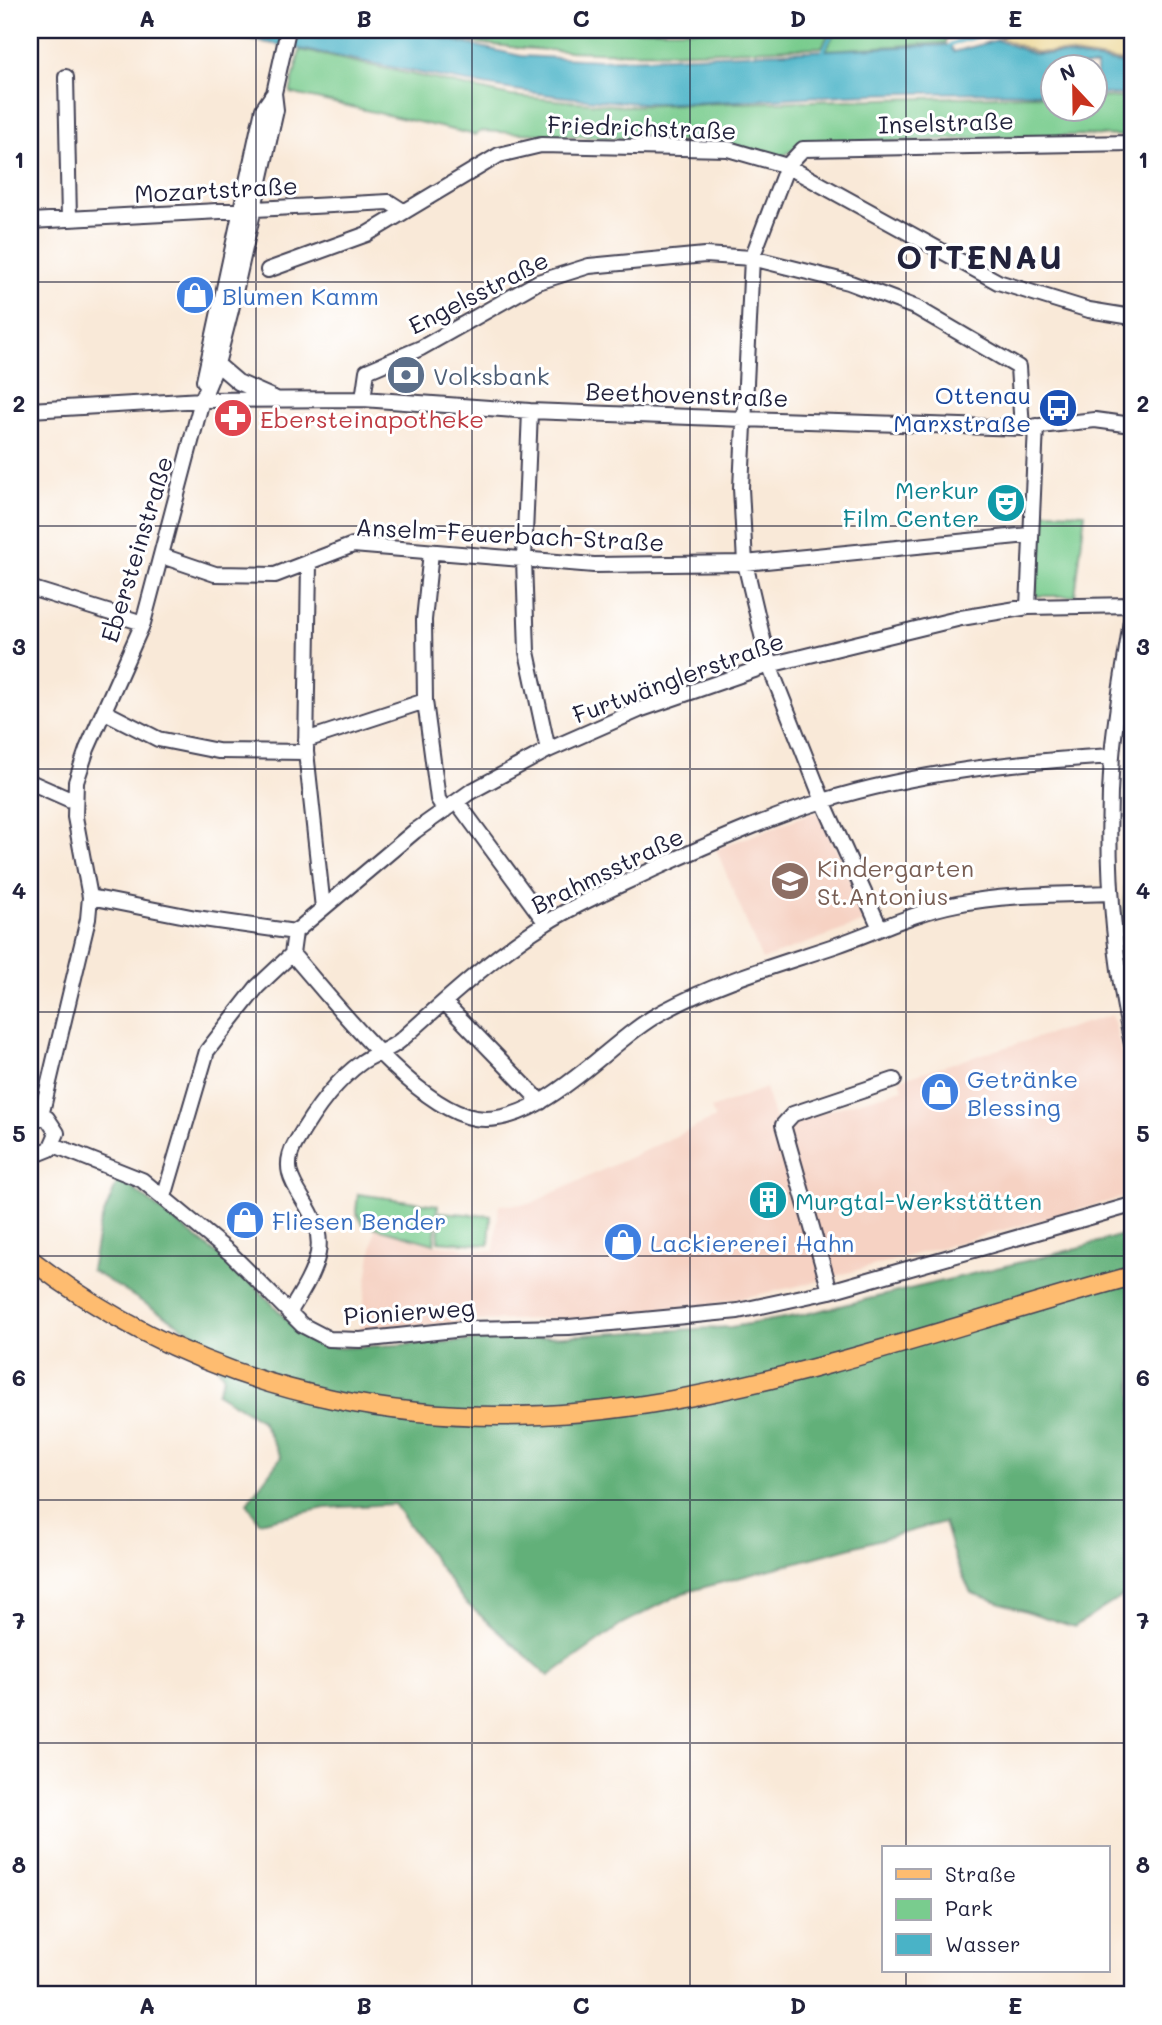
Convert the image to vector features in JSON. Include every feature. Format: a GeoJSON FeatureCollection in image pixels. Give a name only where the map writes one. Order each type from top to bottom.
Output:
{"type":"FeatureCollection","features":[{"type":"Feature","properties":{"kind":"main road"},"geometry":{"type":"LineString","coordinates":[[32,1261],[127,1324],[224,1370],[307,1395],[393,1410],[479,1416],[559,1414],[667,1401],[809,1370],[1132,1276]]}},
{"type":"Feature","properties":{"kind":"street","name":"Ebersteinstraße"},"geometry":{"type":"LineString","coordinates":[[202,400],[204,375],[246,211],[276,110],[274,93],[288,30]]}},
{"type":"Feature","properties":{"kind":"street"},"geometry":{"type":"LineString","coordinates":[[66,77],[69,219]]}},
{"type":"Feature","properties":{"kind":"street","name":"Inselstraße"},"geometry":{"type":"LineString","coordinates":[[787,166],[803,149],[1132,143]]}},
{"type":"Feature","properties":{"kind":"street","name":"Friedrichstraße"},"geometry":{"type":"LineString","coordinates":[[268,270],[366,234],[499,155],[541,145],[728,149],[787,166],[998,282],[1088,310],[1132,317]]}},
{"type":"Feature","properties":{"kind":"street"},"geometry":{"type":"LineString","coordinates":[[787,166],[752,258],[741,488],[746,563],[769,665],[823,801],[880,928]]}},
{"type":"Feature","properties":{"kind":"street","name":"Mozartstraße"},"geometry":{"type":"LineString","coordinates":[[30,221],[389,202],[403,211]]}},
{"type":"Feature","properties":{"kind":"street","name":"Ebersteinstraße"},"geometry":{"type":"LineString","coordinates":[[54,1145],[55,1127],[36,1117],[88,919],[90,897],[73,801],[87,749],[143,623],[202,400],[217,363],[246,211]]}},
{"type":"Feature","properties":{"kind":"street","name":"Engelsstraße"},"geometry":{"type":"LineString","coordinates":[[362,399],[367,371],[421,348],[538,282],[589,266],[705,255],[752,258],[848,282],[917,308],[1018,367],[1029,427]]}},
{"type":"Feature","properties":{"kind":"street"},"geometry":{"type":"LineString","coordinates":[[217,363],[238,382],[278,400]]}},
{"type":"Feature","properties":{"kind":"street","name":"Beethovenstraße"},"geometry":{"type":"LineString","coordinates":[[30,410],[202,400],[362,399],[530,411],[744,419],[1029,427],[1096,420],[1132,425]]}},
{"type":"Feature","properties":{"kind":"street"},"geometry":{"type":"LineString","coordinates":[[530,411],[524,559],[527,652],[548,750]]}},
{"type":"Feature","properties":{"kind":"street"},"geometry":{"type":"LineString","coordinates":[[1028,607],[1029,427]]}},
{"type":"Feature","properties":{"kind":"street","name":"Anselm-Feuerbach-Straße"},"geometry":{"type":"LineString","coordinates":[[162,556],[215,574],[275,575],[353,545],[594,565],[746,563],[1029,535]]}},
{"type":"Feature","properties":{"kind":"street"},"geometry":{"type":"LineString","coordinates":[[431,552],[424,620],[425,701],[438,799],[451,806],[546,923]]}},
{"type":"Feature","properties":{"kind":"street"},"geometry":{"type":"LineString","coordinates":[[309,563],[306,746],[323,908]]}},
{"type":"Feature","properties":{"kind":"street"},"geometry":{"type":"LineString","coordinates":[[30,588],[143,623]]}},
{"type":"Feature","properties":{"kind":"street","name":"Furtwänglerstraße"},"geometry":{"type":"LineString","coordinates":[[295,932],[451,806],[548,750],[639,710],[769,665],[961,618],[1028,607],[1132,605]]}},
{"type":"Feature","properties":{"kind":"street"},"geometry":{"type":"LineString","coordinates":[[1132,613],[1112,756],[1110,893],[1132,1044]]}},
{"type":"Feature","properties":{"kind":"street"},"geometry":{"type":"LineString","coordinates":[[105,712],[158,739],[218,751],[306,746],[425,701]]}},
{"type":"Feature","properties":{"kind":"street","name":"Brahmsstraße"},"geometry":{"type":"LineString","coordinates":[[289,1313],[303,1292],[318,1252],[317,1228],[309,1205],[288,1178],[287,1167],[293,1147],[346,1077],[363,1061],[394,1047],[511,946],[546,923],[675,860],[823,801],[955,771],[1031,761],[1112,756]]}},
{"type":"Feature","properties":{"kind":"street"},"geometry":{"type":"LineString","coordinates":[[30,782],[73,801]]}},
{"type":"Feature","properties":{"kind":"street"},"geometry":{"type":"LineString","coordinates":[[292,954],[380,1053],[433,1098],[456,1113],[496,1119],[541,1102],[638,1027],[674,1006],[732,979],[937,908],[985,899],[1110,893]]}},
{"type":"Feature","properties":{"kind":"street"},"geometry":{"type":"LineString","coordinates":[[90,897],[196,918],[295,932],[292,954],[257,987],[206,1051],[164,1197]]}},
{"type":"Feature","properties":{"kind":"street"},"geometry":{"type":"LineString","coordinates":[[445,1003],[541,1102]]}},
{"type":"Feature","properties":{"kind":"street"},"geometry":{"type":"LineString","coordinates":[[831,1290],[783,1125],[793,1114],[894,1080]]}},
{"type":"Feature","properties":{"kind":"street"},"geometry":{"type":"LineString","coordinates":[[30,1174],[32,1152],[46,1152],[54,1145]]}},
{"type":"Feature","properties":{"kind":"street","name":"Pionierweg"},"geometry":{"type":"LineString","coordinates":[[54,1145],[142,1180],[230,1253],[302,1325],[329,1339],[360,1340],[464,1329],[569,1328],[738,1311],[831,1290],[1132,1205]]}},
{"type":"Feature","properties":{"kind":"shaded area","name":"Kindergarten St.Antonius"},"geometry":{"type":"Polygon","coordinates":[[[814,812],[820,815],[866,913],[864,922],[762,960],[716,849],[814,812]]]}},
{"type":"Feature","properties":{"kind":"shaded area"},"geometry":{"type":"Polygon","coordinates":[[[1112,1015],[1124,1059],[1132,1057],[1132,1195],[807,1284],[704,1306],[634,1317],[469,1321],[359,1333],[375,1228],[434,1244],[494,1252],[499,1205],[529,1204],[715,1118],[711,1109],[765,1088],[777,1125],[903,1089],[900,1079],[1112,1015]]]}},
{"type":"Feature","properties":{"kind":"green space"},"geometry":{"type":"Polygon","coordinates":[[[402,30],[831,30],[822,47],[611,52],[506,47],[402,30]]]}},
{"type":"Feature","properties":{"kind":"green space"},"geometry":{"type":"Polygon","coordinates":[[[836,30],[981,30],[946,39],[946,43],[826,50],[836,30]]]}},
{"type":"Feature","properties":{"kind":"green space"},"geometry":{"type":"Polygon","coordinates":[[[300,50],[511,96],[623,106],[1033,95],[1040,95],[1040,122],[1110,122],[1110,97],[1132,98],[1132,136],[1083,135],[800,144],[781,158],[730,144],[481,131],[475,135],[290,93],[300,50]]]}},
{"type":"Feature","properties":{"kind":"green space"},"geometry":{"type":"Polygon","coordinates":[[[1039,512],[1085,513],[1075,596],[1036,596],[1039,512]]]}},
{"type":"Feature","properties":{"kind":"green space"},"geometry":{"type":"Polygon","coordinates":[[[1132,782],[1132,1017],[1122,972],[1132,782]]]}},
{"type":"Feature","properties":{"kind":"green space"},"geometry":{"type":"Polygon","coordinates":[[[119,1178],[248,1278],[306,1340],[340,1348],[731,1327],[802,1315],[1071,1250],[1132,1232],[1132,1590],[1074,1627],[971,1593],[955,1559],[944,1522],[683,1593],[624,1623],[549,1676],[464,1601],[394,1504],[325,1508],[259,1522],[247,1503],[281,1457],[261,1420],[217,1393],[224,1377],[199,1337],[91,1270],[99,1226],[119,1178]]]}},
{"type":"Feature","properties":{"kind":"green space"},"geometry":{"type":"Polygon","coordinates":[[[358,1194],[438,1205],[434,1244],[363,1224],[356,1212],[358,1194]]]}},
{"type":"Feature","properties":{"kind":"green space"},"geometry":{"type":"Polygon","coordinates":[[[440,1212],[491,1216],[489,1245],[438,1241],[440,1212]]]}},
{"type":"Feature","properties":{"kind":"sand"},"geometry":{"type":"Polygon","coordinates":[[[1016,30],[1132,30],[1132,63],[1110,60],[1110,52],[1035,52],[999,38],[1016,30]]]}},
{"type":"Feature","properties":{"kind":"water"},"geometry":{"type":"Polygon","coordinates":[[[178,30],[404,30],[521,56],[600,60],[950,45],[954,52],[997,40],[1040,54],[1040,93],[911,93],[698,103],[621,102],[509,89],[233,37],[178,30]]]}},
{"type":"Feature","properties":{"kind":"water"},"geometry":{"type":"Polygon","coordinates":[[[1110,62],[1132,65],[1132,95],[1110,94],[1110,62]]]}},
{"type":"Feature","properties":{"kind":"waterway"},"geometry":{"type":"LineString","coordinates":[[822,53],[834,30]]}},
{"type":"Feature","properties":{"kind":"waterway"},"geometry":{"type":"LineString","coordinates":[[949,47],[951,44],[999,30]]}},
{"type":"Feature","properties":{"kind":"place","name":"Blumen Kamm"},"geometry":{"type":"Point","coordinates":[195,295]}},
{"type":"Feature","properties":{"kind":"place","name":"Volksbank"},"geometry":{"type":"Point","coordinates":[406,375]}},
{"type":"Feature","properties":{"kind":"place","name":"Ottenau Marxstraße"},"geometry":{"type":"Point","coordinates":[1058,408]}},
{"type":"Feature","properties":{"kind":"place","name":"Ebersteinapotheke"},"geometry":{"type":"Point","coordinates":[233,418]}},
{"type":"Feature","properties":{"kind":"place","name":"Merkur Film Center"},"geometry":{"type":"Point","coordinates":[1006,503]}},
{"type":"Feature","properties":{"kind":"place","name":"Kindergarten St.Antonius"},"geometry":{"type":"Point","coordinates":[790,881]}},
{"type":"Feature","properties":{"kind":"place","name":"Getränke Blessing"},"geometry":{"type":"Point","coordinates":[940,1092]}},
{"type":"Feature","properties":{"kind":"place","name":"Murgtal-Werkstätten"},"geometry":{"type":"Point","coordinates":[768,1200]}},
{"type":"Feature","properties":{"kind":"place","name":"Fliesen Bender"},"geometry":{"type":"Point","coordinates":[245,1220]}},
{"type":"Feature","properties":{"kind":"place","name":"Lackiererei Hahn"},"geometry":{"type":"Point","coordinates":[623,1242]}},
{"type":"Feature","properties":{"kind":"district","name":"OTTENAU"},"geometry":{"type":"Point","coordinates":[980,256]}}]}
